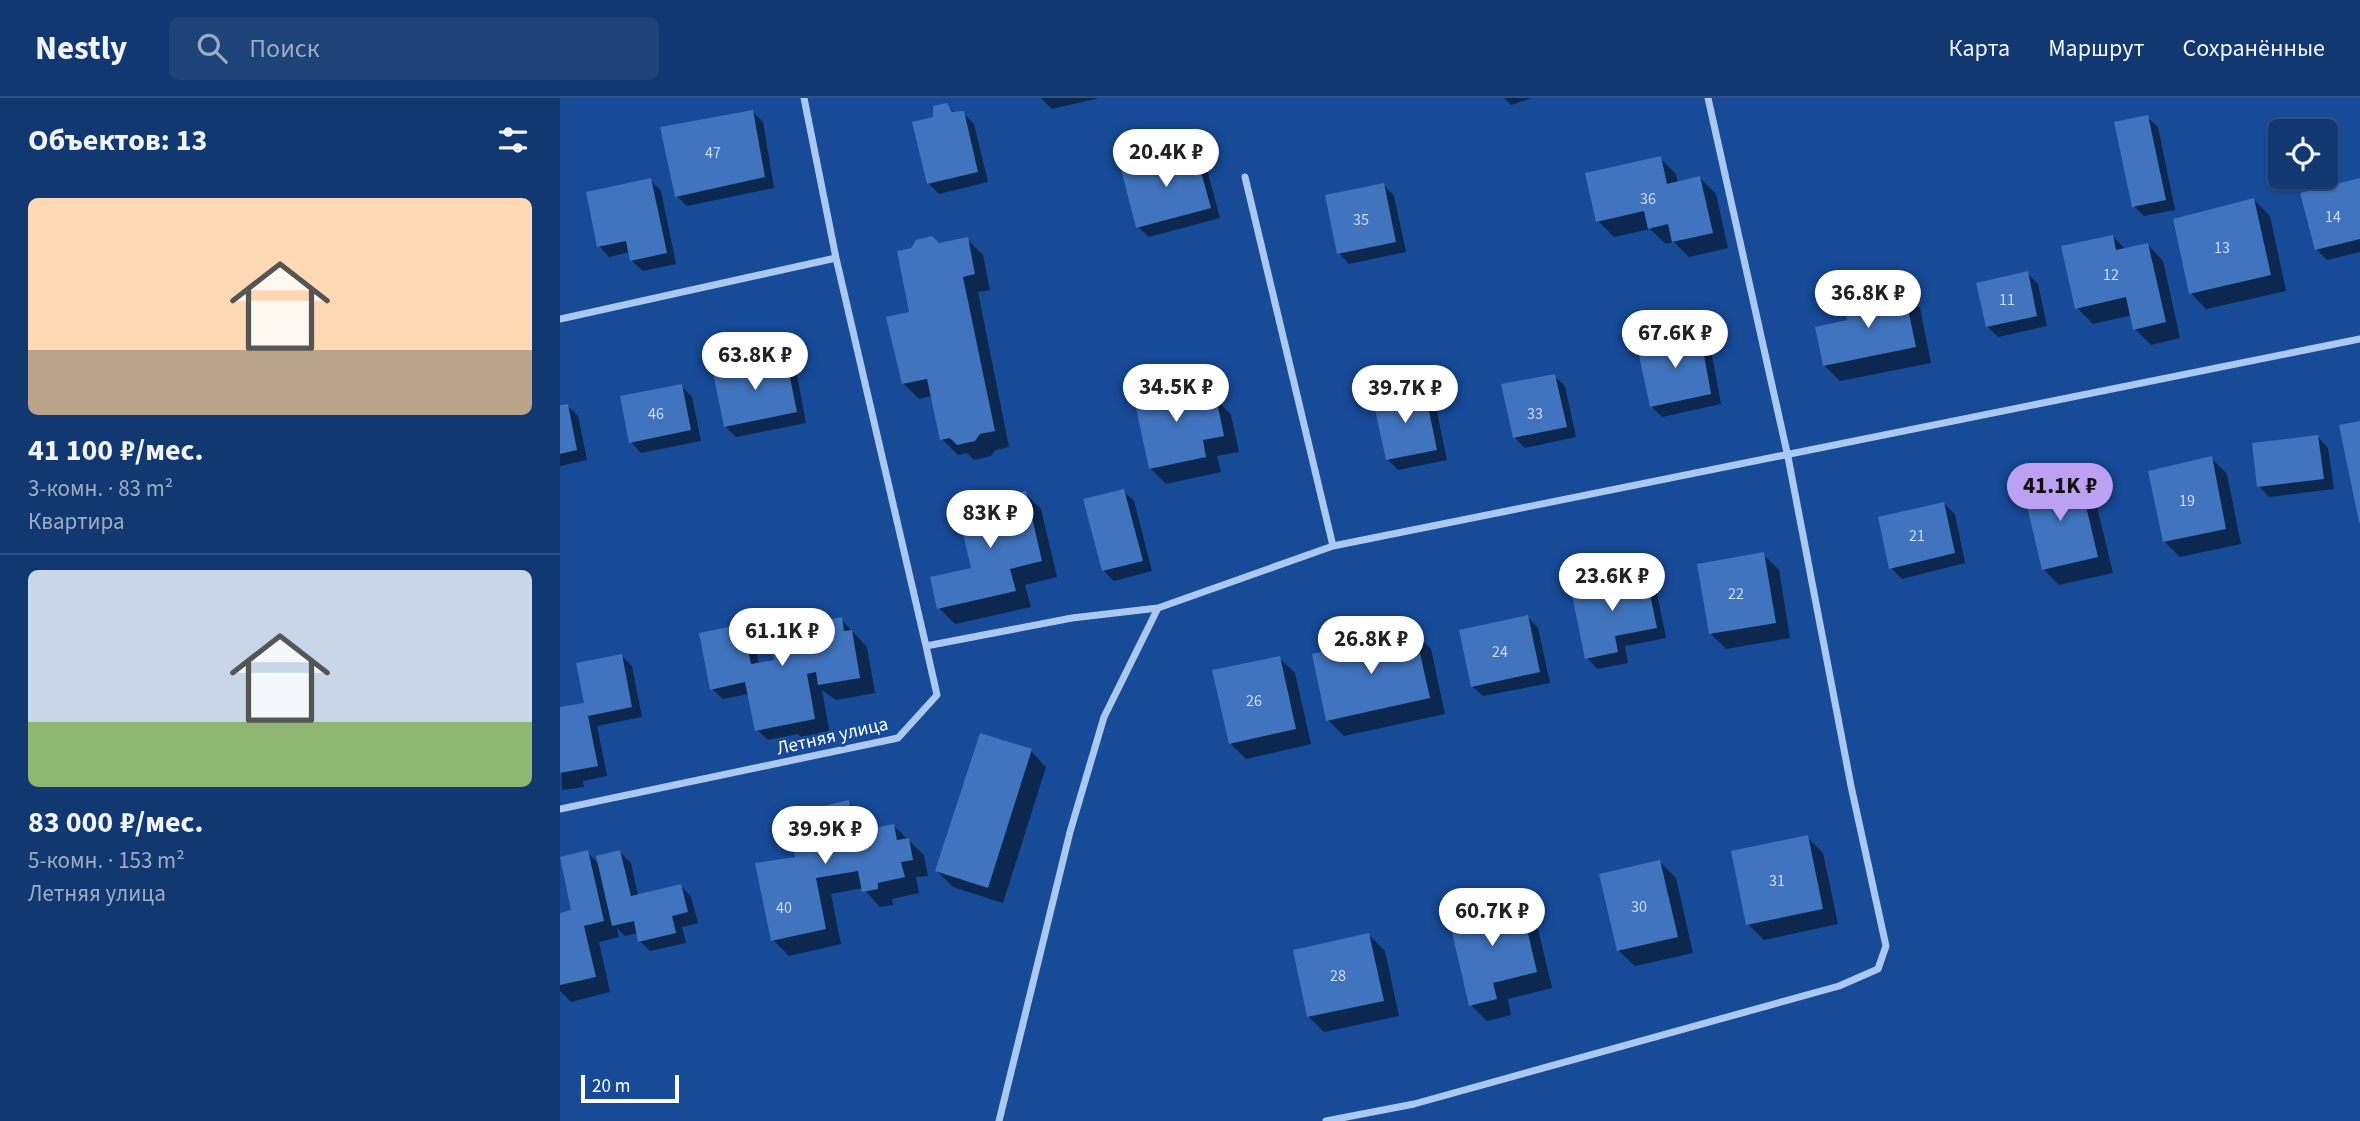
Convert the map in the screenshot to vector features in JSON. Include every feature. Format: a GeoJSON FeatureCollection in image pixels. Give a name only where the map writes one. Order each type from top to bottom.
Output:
{"type":"FeatureCollection","features":[{"type":"Feature","properties":{"kind":"street"},"geometry":{"type":"LineString","coordinates":[[803,98],[836,258],[926,646],[1072,618],[1158,608],[1333,546],[1788,457],[2360,340]]}},
{"type":"Feature","properties":{"kind":"street"},"geometry":{"type":"LineString","coordinates":[[1326,1121],[1414,1104],[1839,986],[1878,969],[1886,946],[1851,786],[1788,457],[1708,98]]}},
{"type":"Feature","properties":{"kind":"street"},"geometry":{"type":"LineString","coordinates":[[1245,177],[1333,546]]}},
{"type":"Feature","properties":{"kind":"street"},"geometry":{"type":"LineString","coordinates":[[560,319],[836,258]]}},
{"type":"Feature","properties":{"kind":"street"},"geometry":{"type":"LineString","coordinates":[[999,1121],[1070,832],[1104,717],[1158,608]]}},
{"type":"Feature","properties":{"kind":"street","name":"Летняя улица"},"geometry":{"type":"LineString","coordinates":[[560,809],[898,738],[937,695],[926,646]]}},
{"type":"Feature","properties":{"kind":"building"},"geometry":{"type":"Polygon","coordinates":[[[947,103],[952,112],[964,111],[978,172],[927,184],[912,122],[933,117],[933,106],[947,103]]]}},
{"type":"Feature","properties":{"kind":"building"},"geometry":{"type":"Polygon","coordinates":[[[753,110],[765,177],[675,197],[660,127],[753,110]]]}},
{"type":"Feature","properties":{"kind":"building"},"geometry":{"type":"Polygon","coordinates":[[[2148,115],[2166,200],[2132,207],[2114,122],[2148,115]]]}},
{"type":"Feature","properties":{"kind":"building"},"geometry":{"type":"Polygon","coordinates":[[[1195,150],[1211,208],[1136,228],[1121,169],[1195,150]]]}},
{"type":"Feature","properties":{"kind":"building"},"geometry":{"type":"Polygon","coordinates":[[[1661,156],[1667,184],[1700,176],[1713,233],[1672,242],[1668,224],[1648,229],[1644,211],[1596,222],[1585,173],[1661,156]]]}},
{"type":"Feature","properties":{"kind":"building"},"geometry":{"type":"Polygon","coordinates":[[[651,178],[667,253],[630,261],[626,241],[597,247],[586,192],[651,178]]]}},
{"type":"Feature","properties":{"kind":"building"},"geometry":{"type":"Polygon","coordinates":[[[2360,178],[2360,239],[2315,250],[2300,193],[2316,189],[2338,189],[2338,184],[2360,178]]]}},
{"type":"Feature","properties":{"kind":"building"},"geometry":{"type":"Polygon","coordinates":[[[1384,183],[1396,242],[1337,254],[1325,195],[1384,183]]]}},
{"type":"Feature","properties":{"kind":"building"},"geometry":{"type":"Polygon","coordinates":[[[2254,198],[2271,275],[2189,294],[2173,219],[2254,198]]]}},
{"type":"Feature","properties":{"kind":"building"},"geometry":{"type":"Polygon","coordinates":[[[2113,235],[2116,250],[2148,243],[2166,322],[2133,330],[2126,297],[2075,309],[2061,246],[2113,235]]]}},
{"type":"Feature","properties":{"kind":"building"},"geometry":{"type":"Polygon","coordinates":[[[932,236],[939,243],[968,237],[975,274],[963,277],[995,431],[980,434],[975,441],[957,445],[950,438],[940,440],[927,379],[902,384],[886,317],[909,312],[897,251],[911,248],[916,240],[932,236]]]}},
{"type":"Feature","properties":{"kind":"building"},"geometry":{"type":"Polygon","coordinates":[[[2028,271],[2037,316],[1986,327],[1976,283],[2028,271]]]}},
{"type":"Feature","properties":{"kind":"building"},"geometry":{"type":"Polygon","coordinates":[[[1904,290],[1916,347],[1823,366],[1815,327],[1847,320],[1844,302],[1904,290]]]}},
{"type":"Feature","properties":{"kind":"building"},"geometry":{"type":"Polygon","coordinates":[[[1700,332],[1711,394],[1650,407],[1637,346],[1700,332]]]}},
{"type":"Feature","properties":{"kind":"building"},"geometry":{"type":"Polygon","coordinates":[[[786,358],[797,412],[724,427],[713,372],[786,358]]]}},
{"type":"Feature","properties":{"kind":"building"},"geometry":{"type":"Polygon","coordinates":[[[1555,374],[1567,427],[1513,438],[1501,384],[1555,374]]]}},
{"type":"Feature","properties":{"kind":"building"},"geometry":{"type":"Polygon","coordinates":[[[1190,381],[1195,402],[1216,397],[1224,436],[1203,440],[1206,457],[1149,469],[1133,394],[1190,381]]]}},
{"type":"Feature","properties":{"kind":"building"},"geometry":{"type":"Polygon","coordinates":[[[682,384],[691,430],[629,443],[620,396],[682,384]]]}},
{"type":"Feature","properties":{"kind":"building"},"geometry":{"type":"Polygon","coordinates":[[[1425,391],[1437,450],[1386,460],[1373,400],[1425,391]]]}},
{"type":"Feature","properties":{"kind":"building"},"geometry":{"type":"Polygon","coordinates":[[[568,404],[577,450],[560,454],[560,405],[568,404]]]}},
{"type":"Feature","properties":{"kind":"building"},"geometry":{"type":"Polygon","coordinates":[[[2360,421],[2360,522],[2359,522],[2339,425],[2360,421]]]}},
{"type":"Feature","properties":{"kind":"building"},"geometry":{"type":"Polygon","coordinates":[[[2318,435],[2324,479],[2257,487],[2252,443],[2318,435]]]}},
{"type":"Feature","properties":{"kind":"building"},"geometry":{"type":"Polygon","coordinates":[[[2212,456],[2226,529],[2163,542],[2148,471],[2212,456]]]}},
{"type":"Feature","properties":{"kind":"building"},"geometry":{"type":"Polygon","coordinates":[[[2079,476],[2098,557],[2042,570],[2023,489],[2079,476]]]}},
{"type":"Feature","properties":{"kind":"building"},"geometry":{"type":"Polygon","coordinates":[[[1124,489],[1143,561],[1102,571],[1083,499],[1124,489]]]}},
{"type":"Feature","properties":{"kind":"building"},"geometry":{"type":"Polygon","coordinates":[[[1026,491],[1042,561],[1010,569],[1016,591],[937,609],[930,577],[971,568],[957,508],[1026,491]]]}},
{"type":"Feature","properties":{"kind":"building"},"geometry":{"type":"Polygon","coordinates":[[[1944,502],[1955,553],[1889,569],[1878,517],[1944,502]]]}},
{"type":"Feature","properties":{"kind":"building"},"geometry":{"type":"Polygon","coordinates":[[[1764,552],[1776,623],[1709,634],[1697,564],[1764,552]]]}},
{"type":"Feature","properties":{"kind":"building"},"geometry":{"type":"Polygon","coordinates":[[[1646,575],[1657,628],[1615,636],[1618,652],[1585,659],[1571,590],[1646,575]]]}},
{"type":"Feature","properties":{"kind":"building"},"geometry":{"type":"Polygon","coordinates":[[[816,612],[818,622],[842,617],[844,631],[852,630],[860,678],[818,685],[816,672],[807,674],[815,719],[755,731],[745,682],[710,690],[699,633],[743,624],[751,664],[774,660],[771,648],[794,644],[789,617],[816,612]]]}},
{"type":"Feature","properties":{"kind":"building"},"geometry":{"type":"Polygon","coordinates":[[[1528,615],[1540,672],[1471,687],[1459,630],[1528,615]]]}},
{"type":"Feature","properties":{"kind":"building"},"geometry":{"type":"Polygon","coordinates":[[[1415,631],[1430,698],[1326,721],[1312,654],[1415,631]]]}},
{"type":"Feature","properties":{"kind":"building"},"geometry":{"type":"Polygon","coordinates":[[[622,654],[632,707],[588,716],[598,766],[560,773],[560,707],[584,703],[576,663],[622,654]]]}},
{"type":"Feature","properties":{"kind":"building"},"geometry":{"type":"Polygon","coordinates":[[[1280,656],[1296,729],[1229,744],[1212,670],[1280,656]]]}},
{"type":"Feature","properties":{"kind":"building"},"geometry":{"type":"Polygon","coordinates":[[[980,733],[1032,749],[988,888],[935,871],[980,733]]]}},
{"type":"Feature","properties":{"kind":"building"},"geometry":{"type":"Polygon","coordinates":[[[849,800],[855,832],[894,824],[897,840],[909,838],[913,860],[901,862],[905,877],[878,883],[878,889],[862,892],[858,871],[816,878],[826,929],[771,941],[755,863],[795,857],[789,814],[849,800]]]}},
{"type":"Feature","properties":{"kind":"building"},"geometry":{"type":"Polygon","coordinates":[[[1808,835],[1823,909],[1746,925],[1731,851],[1808,835]]]}},
{"type":"Feature","properties":{"kind":"building"},"geometry":{"type":"Polygon","coordinates":[[[588,850],[604,921],[584,926],[596,977],[560,985],[560,913],[571,910],[560,857],[588,850]]]}},
{"type":"Feature","properties":{"kind":"building"},"geometry":{"type":"Polygon","coordinates":[[[620,850],[631,896],[681,884],[688,912],[672,916],[676,933],[638,942],[634,921],[612,926],[596,856],[620,850]]]}},
{"type":"Feature","properties":{"kind":"building"},"geometry":{"type":"Polygon","coordinates":[[[1660,860],[1678,937],[1617,951],[1599,874],[1660,860]]]}},
{"type":"Feature","properties":{"kind":"building"},"geometry":{"type":"Polygon","coordinates":[[[1520,899],[1537,972],[1493,983],[1497,999],[1469,1006],[1448,915],[1520,899]]]}},
{"type":"Feature","properties":{"kind":"building"},"geometry":{"type":"Polygon","coordinates":[[[1369,933],[1384,1001],[1307,1017],[1293,950],[1369,933]]]}}]}
